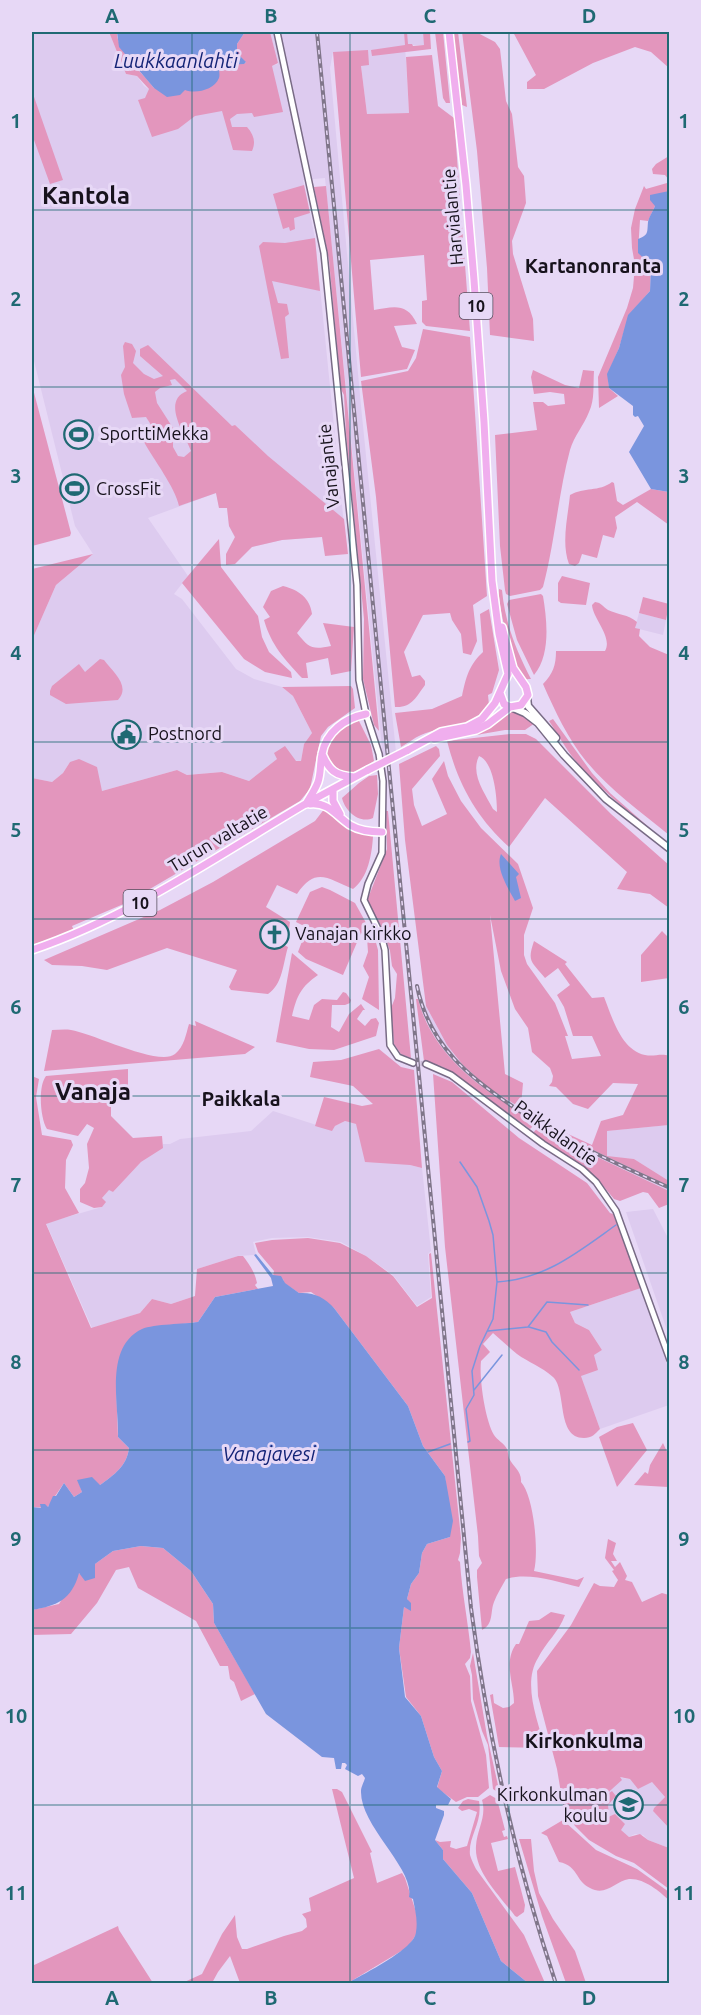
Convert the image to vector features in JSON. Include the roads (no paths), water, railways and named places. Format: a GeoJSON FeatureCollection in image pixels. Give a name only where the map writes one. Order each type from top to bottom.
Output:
{"type":"FeatureCollection","features":[{"type":"Feature","properties":{"kind":"highway","name":"Harvialantie"},"geometry":{"type":"LineString","coordinates":[[449,32],[474,280],[492,581],[499,634],[508,674],[502,689]]}},
{"type":"Feature","properties":{"kind":"highway","name":"Harvialantie"},"geometry":{"type":"LineString","coordinates":[[492,581],[510,660],[523,684]]}},
{"type":"Feature","properties":{"kind":"highway"},"geometry":{"type":"LineString","coordinates":[[510,707],[504,704],[502,689],[514,682],[523,684]]}},
{"type":"Feature","properties":{"kind":"highway","name":"10"},"geometry":{"type":"LineString","coordinates":[[510,707],[521,705],[527,697],[527,690],[523,684]]}},
{"type":"Feature","properties":{"kind":"highway","name":"Turun valtatie"},"geometry":{"type":"LineString","coordinates":[[32,950],[74,935],[120,914],[306,804],[441,732],[477,723],[490,711],[502,689]]}},
{"type":"Feature","properties":{"kind":"highway","name":"Turun valtatie"},"geometry":{"type":"LineString","coordinates":[[416,746],[437,738],[476,730],[510,707]]}},
{"type":"Feature","properties":{"kind":"highway"},"geometry":{"type":"LineString","coordinates":[[366,714],[349,720],[334,730],[326,741],[318,781],[306,804],[322,804],[355,828],[382,832]]}},
{"type":"Feature","properties":{"kind":"highway"},"geometry":{"type":"LineString","coordinates":[[322,753],[332,771],[339,775],[356,777]]}},
{"type":"Feature","properties":{"kind":"highway"},"geometry":{"type":"LineString","coordinates":[[333,789],[332,797],[341,816]]}},
{"type":"Feature","properties":{"kind":"main road"},"geometry":{"type":"LineString","coordinates":[[527,697],[528,706],[546,725],[577,768]]}},
{"type":"Feature","properties":{"kind":"main road"},"geometry":{"type":"LineString","coordinates":[[510,707],[525,713],[538,723],[606,799],[669,849]]}},
{"type":"Feature","properties":{"kind":"street","name":"Vanajantie"},"geometry":{"type":"LineString","coordinates":[[277,32],[324,254],[357,585],[359,680],[366,714],[379,754],[383,781],[383,847],[364,896],[365,905],[381,935],[385,950],[390,1045],[398,1057],[413,1063]]}},
{"type":"Feature","properties":{"kind":"street","name":"Paikkalantie"},"geometry":{"type":"LineString","coordinates":[[426,1065],[441,1069],[451,1075],[543,1144],[582,1169],[596,1182],[616,1211],[669,1360]]}},
{"type":"Feature","properties":{"kind":"water","name":"Luukkaanlahti"},"geometry":{"type":"Polygon","coordinates":[[[117,32],[245,32],[237,44],[237,53],[246,62],[223,65],[219,68],[217,82],[209,88],[199,91],[185,90],[180,95],[167,97],[154,88],[119,47],[117,32]]]}},
{"type":"Feature","properties":{"kind":"water"},"geometry":{"type":"Polygon","coordinates":[[[669,191],[669,492],[651,489],[629,452],[644,426],[638,416],[633,415],[633,406],[609,388],[607,374],[619,348],[628,315],[650,291],[651,265],[638,253],[638,239],[647,233],[655,206],[650,200],[650,195],[669,191]]]}},
{"type":"Feature","properties":{"kind":"water"},"geometry":{"type":"Polygon","coordinates":[[[501,854],[519,874],[516,877],[521,898],[515,901],[501,872],[501,854]]]}},
{"type":"Feature","properties":{"kind":"water","name":"Vanajavesi"},"geometry":{"type":"Polygon","coordinates":[[[256,1254],[273,1275],[281,1276],[285,1283],[299,1293],[318,1296],[334,1308],[408,1406],[423,1446],[445,1476],[453,1521],[450,1537],[427,1544],[422,1553],[419,1573],[411,1584],[407,1599],[411,1603],[411,1611],[404,1607],[399,1648],[405,1697],[421,1716],[434,1757],[442,1771],[437,1787],[451,1799],[448,1805],[436,1805],[436,1808],[444,1811],[435,1840],[443,1850],[443,1859],[472,1893],[501,1961],[528,1983],[348,1983],[407,1946],[413,1939],[417,1928],[413,1899],[409,1897],[409,1886],[404,1874],[377,1833],[363,1804],[361,1788],[365,1778],[362,1774],[358,1776],[345,1769],[347,1765],[345,1763],[342,1763],[341,1769],[336,1769],[334,1758],[322,1757],[266,1714],[214,1623],[213,1604],[191,1571],[163,1548],[141,1546],[113,1551],[95,1564],[95,1578],[85,1581],[79,1573],[72,1590],[62,1600],[56,1604],[32,1610],[32,1507],[41,1508],[40,1504],[45,1504],[48,1507],[53,1496],[56,1496],[64,1483],[74,1497],[82,1492],[77,1480],[92,1477],[100,1485],[119,1470],[126,1460],[129,1448],[118,1437],[116,1393],[118,1362],[122,1349],[130,1337],[147,1327],[198,1322],[215,1297],[273,1286],[271,1278],[254,1255],[256,1254]]]}},
{"type":"Feature","properties":{"kind":"waterway"},"geometry":{"type":"LineString","coordinates":[[460,1162],[477,1187],[489,1221],[493,1235],[497,1282],[493,1319],[480,1346],[472,1371],[474,1395],[466,1409],[470,1441],[468,1442]]}},
{"type":"Feature","properties":{"kind":"waterway"},"geometry":{"type":"LineString","coordinates":[[497,1282],[515,1280],[546,1270],[575,1254],[616,1225]]}},
{"type":"Feature","properties":{"kind":"waterway"},"geometry":{"type":"LineString","coordinates":[[488,1331],[528,1327],[547,1302],[588,1305]]}},
{"type":"Feature","properties":{"kind":"waterway"},"geometry":{"type":"LineString","coordinates":[[529,1327],[546,1332],[552,1342],[579,1370]]}},
{"type":"Feature","properties":{"kind":"waterway"},"geometry":{"type":"LineString","coordinates":[[474,1390],[502,1355]]}},
{"type":"Feature","properties":{"kind":"waterway"},"geometry":{"type":"LineString","coordinates":[[428,1452],[450,1444]]}},
{"type":"Feature","properties":{"kind":"tunnel"},"geometry":{"type":"LineString","coordinates":[[413,1063],[426,1064]]}},
{"type":"Feature","properties":{"kind":"railway"},"geometry":{"type":"LineString","coordinates":[[317,32],[471,1608],[504,1798],[541,1938],[556,1984]]}},
{"type":"Feature","properties":{"kind":"railway"},"geometry":{"type":"LineString","coordinates":[[417,986],[431,1026],[442,1043],[468,1073],[484,1086],[518,1110],[573,1142],[670,1188]]}},
{"type":"Feature","properties":{"kind":"place","name":"SporttiMekka"},"geometry":{"type":"Point","coordinates":[79,434]}},
{"type":"Feature","properties":{"kind":"place","name":"CrossFit"},"geometry":{"type":"Point","coordinates":[75,489]}},
{"type":"Feature","properties":{"kind":"place","name":"Postnord"},"geometry":{"type":"Point","coordinates":[127,734]}},
{"type":"Feature","properties":{"kind":"place","name":"Vanajan kirkko"},"geometry":{"type":"Point","coordinates":[274,934]}},
{"type":"Feature","properties":{"kind":"place","name":"Kirkonkulman koulu"},"geometry":{"type":"Point","coordinates":[629,1805]}},
{"type":"Feature","properties":{"kind":"district","name":"Kantola"},"geometry":{"type":"Point","coordinates":[86,196]}},
{"type":"Feature","properties":{"kind":"district","name":"Kartanonranta"},"geometry":{"type":"Point","coordinates":[593,266]}},
{"type":"Feature","properties":{"kind":"district","name":"Vanaja"},"geometry":{"type":"Point","coordinates":[93,1092]}},
{"type":"Feature","properties":{"kind":"district","name":"Paikkala"},"geometry":{"type":"Point","coordinates":[241,1099]}},
{"type":"Feature","properties":{"kind":"district","name":"Kirkonkulma"},"geometry":{"type":"Point","coordinates":[584,1741]}}]}
